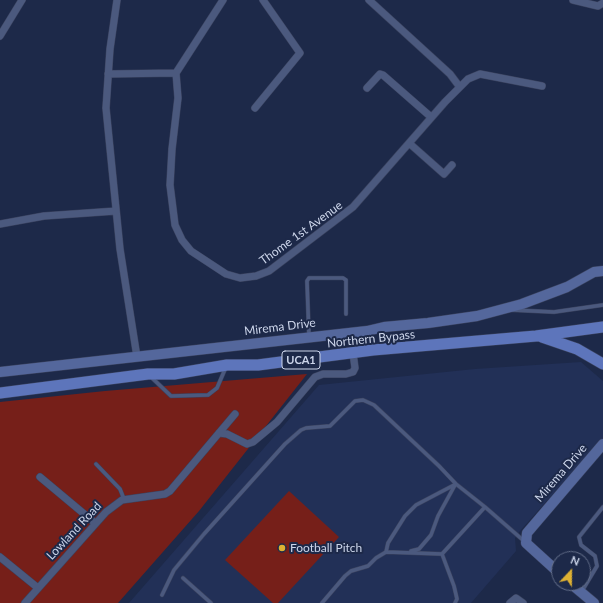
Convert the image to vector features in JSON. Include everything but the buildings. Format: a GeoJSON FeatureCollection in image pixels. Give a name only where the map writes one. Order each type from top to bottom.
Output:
{"type":"FeatureCollection","features":[{"type":"Feature","properties":{"kind":"main road","name":"Northern Bypass"},"geometry":{"type":"LineString","coordinates":[[0,393],[148,374],[174,374],[227,365],[258,365],[353,353],[536,336],[603,328]]}},
{"type":"Feature","properties":{"kind":"main road"},"geometry":{"type":"LineString","coordinates":[[536,336],[577,349],[603,364]]}},
{"type":"Feature","properties":{"kind":"street"},"geometry":{"type":"LineString","coordinates":[[0,36],[22,0]]}},
{"type":"Feature","properties":{"kind":"street"},"geometry":{"type":"LineString","coordinates":[[117,0],[108,74],[106,108],[112,147],[116,210],[137,356]]}},
{"type":"Feature","properties":{"kind":"street"},"geometry":{"type":"LineString","coordinates":[[108,74],[176,73],[223,0]]}},
{"type":"Feature","properties":{"kind":"street"},"geometry":{"type":"LineString","coordinates":[[255,108],[300,53],[263,0]]}},
{"type":"Feature","properties":{"kind":"street"},"geometry":{"type":"LineString","coordinates":[[369,0],[450,74],[459,86]]}},
{"type":"Feature","properties":{"kind":"street"},"geometry":{"type":"LineString","coordinates":[[573,0],[598,6],[603,4]]}},
{"type":"Feature","properties":{"kind":"street","name":"Thome 1st Avenue"},"geometry":{"type":"LineString","coordinates":[[176,73],[178,98],[172,149],[170,185],[175,225],[182,240],[191,251],[209,265],[233,277],[248,278],[263,274],[318,235],[353,207],[431,117],[459,86],[468,79],[480,74],[542,86]]}},
{"type":"Feature","properties":{"kind":"street"},"geometry":{"type":"LineString","coordinates":[[367,88],[380,74],[383,75],[431,117]]}},
{"type":"Feature","properties":{"kind":"street"},"geometry":{"type":"LineString","coordinates":[[409,143],[444,174],[452,165]]}},
{"type":"Feature","properties":{"kind":"street"},"geometry":{"type":"LineString","coordinates":[[0,224],[44,216],[116,210]]}},
{"type":"Feature","properties":{"kind":"street","name":"Mirema Drive"},"geometry":{"type":"LineString","coordinates":[[559,289],[583,272],[603,264]]}},
{"type":"Feature","properties":{"kind":"street","name":"Mirema Drive"},"geometry":{"type":"LineString","coordinates":[[0,372],[309,338],[367,331],[384,327],[428,323],[505,310],[567,287],[594,272],[603,271]]}},
{"type":"Feature","properties":{"kind":"street"},"geometry":{"type":"LineString","coordinates":[[219,433],[227,434],[247,444],[253,442],[277,422],[315,377],[323,374],[346,374],[353,372],[356,368],[353,353]]}},
{"type":"Feature","properties":{"kind":"street","name":"Lowland Road"},"geometry":{"type":"LineString","coordinates":[[25,603],[95,523],[116,503],[124,499],[165,494],[175,485],[235,414]]}},
{"type":"Feature","properties":{"kind":"street","name":"Mirema Drive"},"geometry":{"type":"LineString","coordinates":[[526,543],[527,533],[531,527],[603,444]]}},
{"type":"Feature","properties":{"kind":"street"},"geometry":{"type":"LineString","coordinates":[[40,477],[95,523]]}},
{"type":"Feature","properties":{"kind":"street"},"geometry":{"type":"LineString","coordinates":[[526,543],[551,566]]}},
{"type":"Feature","properties":{"kind":"street"},"geometry":{"type":"LineString","coordinates":[[0,557],[38,588]]}},
{"type":"Feature","properties":{"kind":"street"},"geometry":{"type":"LineString","coordinates":[[581,592],[594,603]]}},
{"type":"Feature","properties":{"kind":"street"},"geometry":{"type":"LineString","coordinates":[[510,603],[516,598],[523,603]]}},
{"type":"Feature","properties":{"kind":"lane"},"geometry":{"type":"LineString","coordinates":[[309,338],[307,294],[309,278],[343,278],[346,280],[346,314]]}},
{"type":"Feature","properties":{"kind":"lane"},"geometry":{"type":"LineString","coordinates":[[505,310],[548,312],[603,305]]}},
{"type":"Feature","properties":{"kind":"lane"},"geometry":{"type":"LineString","coordinates":[[148,374],[171,396],[208,395],[217,388],[227,365]]}},
{"type":"Feature","properties":{"kind":"lane"},"geometry":{"type":"LineString","coordinates":[[162,595],[174,570],[204,534],[285,444],[301,430],[306,428],[330,426],[356,401],[363,400],[374,405],[456,484],[526,543]]}},
{"type":"Feature","properties":{"kind":"lane"},"geometry":{"type":"LineString","coordinates":[[96,464],[120,489],[124,499]]}},
{"type":"Feature","properties":{"kind":"lane"},"geometry":{"type":"LineString","coordinates":[[386,552],[388,543],[405,516],[416,505],[456,484]]}},
{"type":"Feature","properties":{"kind":"lane"},"geometry":{"type":"LineString","coordinates":[[407,552],[419,549],[430,534],[438,516],[456,484]]}},
{"type":"Feature","properties":{"kind":"lane"},"geometry":{"type":"LineString","coordinates":[[442,554],[485,507]]}},
{"type":"Feature","properties":{"kind":"lane"},"geometry":{"type":"LineString","coordinates":[[581,592],[598,566],[596,556],[581,545],[579,537],[603,507]]}},
{"type":"Feature","properties":{"kind":"lane"},"geometry":{"type":"LineString","coordinates":[[322,603],[351,571],[368,566],[376,558],[386,552],[442,554]]}},
{"type":"Feature","properties":{"kind":"lane"},"geometry":{"type":"LineString","coordinates":[[442,554],[454,586],[457,599],[455,603]]}},
{"type":"Feature","properties":{"kind":"lane"},"geometry":{"type":"LineString","coordinates":[[183,578],[211,603]]}},
{"type":"Feature","properties":{"kind":"shaded area"},"geometry":{"type":"Polygon","coordinates":[[[581,362],[603,381],[603,438],[520,531],[515,538],[516,551],[471,603],[129,603],[319,385],[475,369],[581,362]]]}},
{"type":"Feature","properties":{"kind":"shaded area"},"geometry":{"type":"Polygon","coordinates":[[[307,374],[199,511],[118,603],[0,603],[0,402],[105,391],[307,374]]]}},
{"type":"Feature","properties":{"kind":"shaded area","name":"Football Pitch"},"geometry":{"type":"Polygon","coordinates":[[[289,491],[339,537],[278,603],[273,603],[225,560],[289,491]]]}},
{"type":"Feature","properties":{"kind":"place","name":"Football Pitch"},"geometry":{"type":"Point","coordinates":[282,548]}}]}
